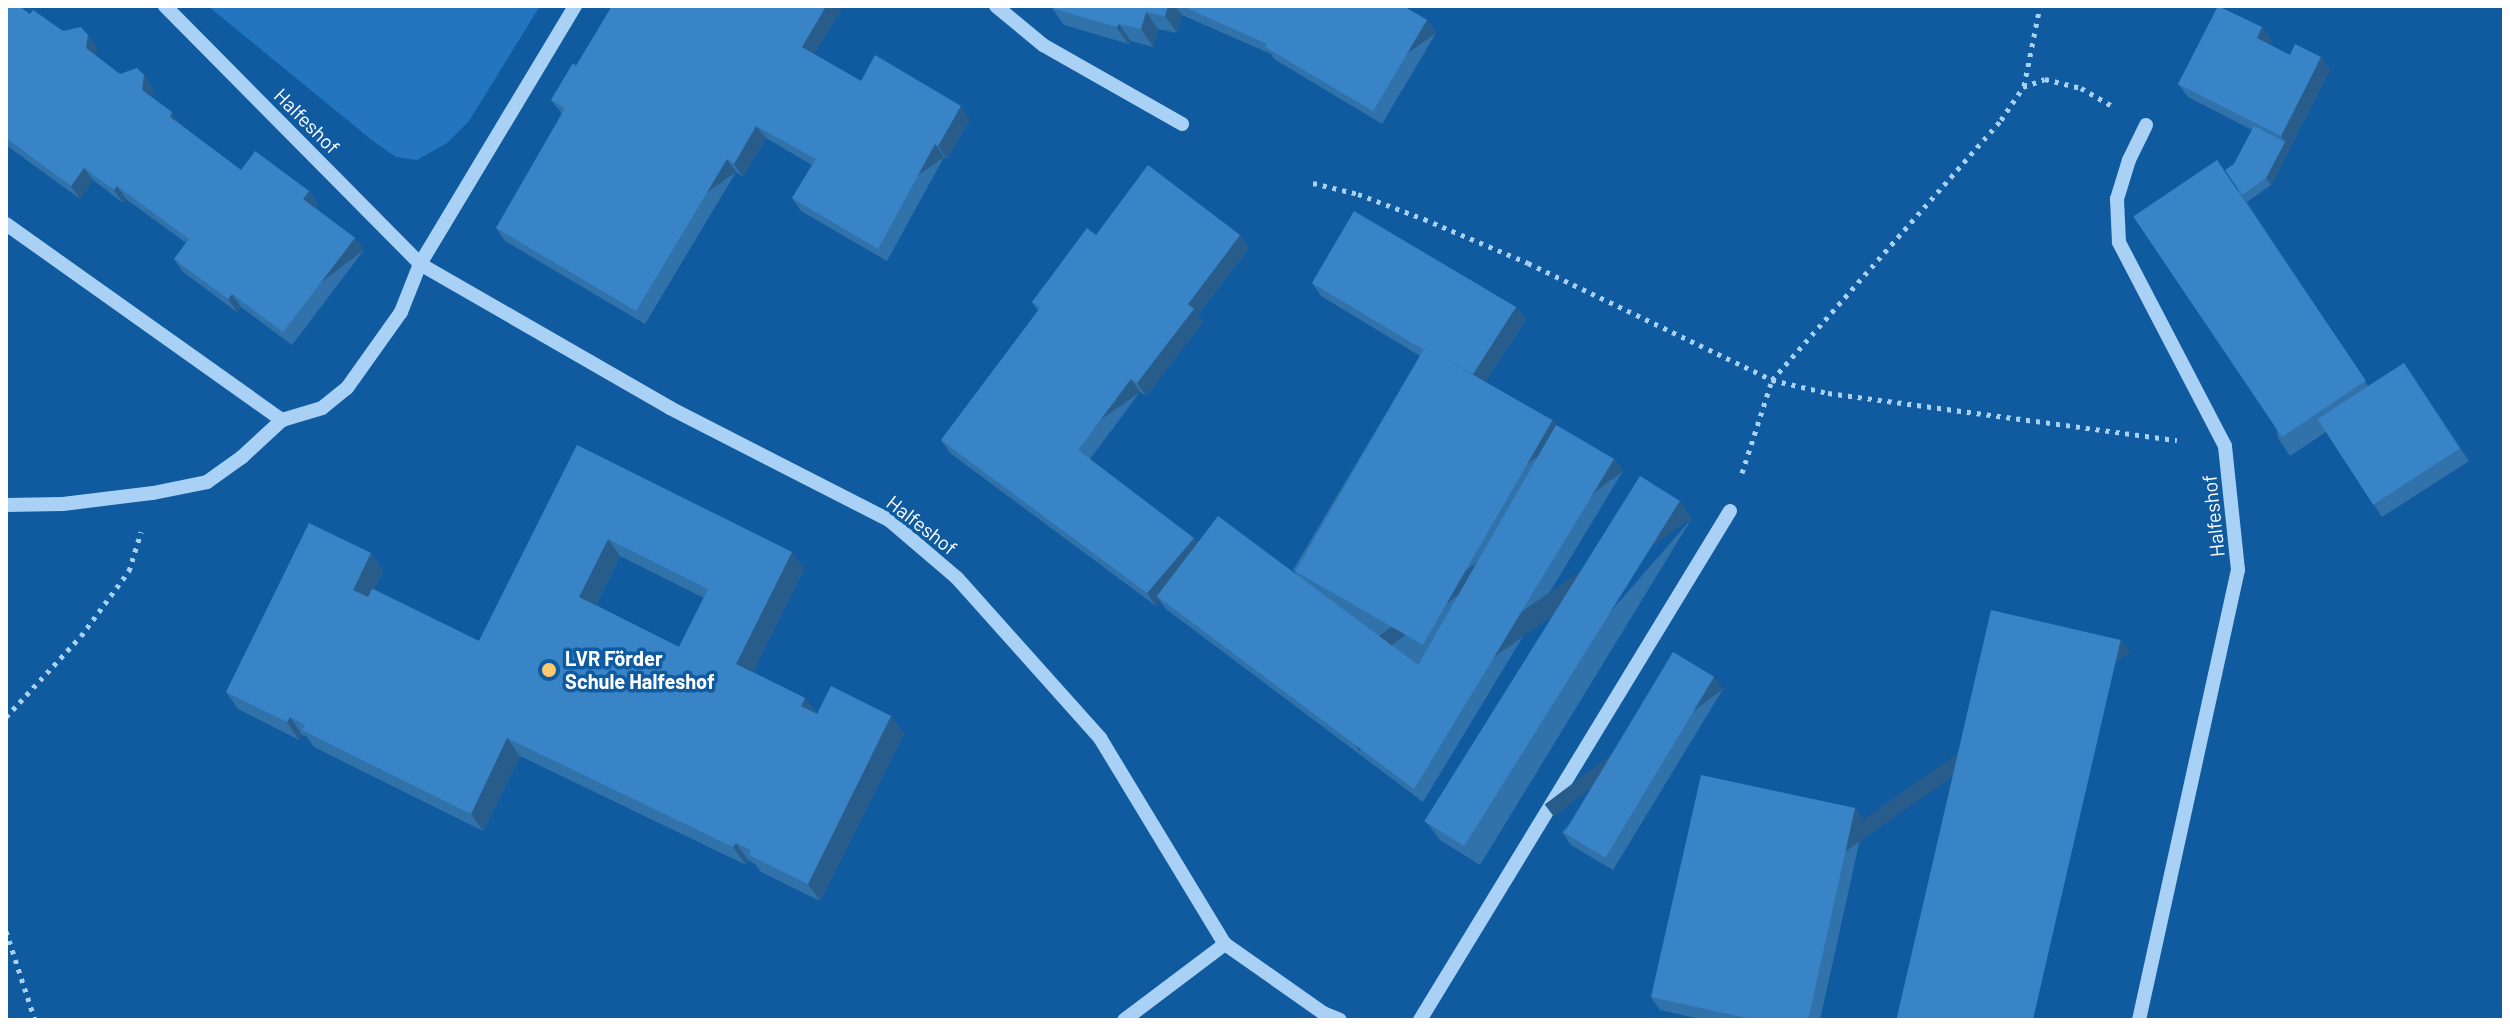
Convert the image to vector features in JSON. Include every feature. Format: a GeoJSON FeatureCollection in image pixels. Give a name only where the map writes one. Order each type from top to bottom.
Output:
{"type":"FeatureCollection","features":[{"type":"Feature","properties":{"kind":"street","name":"Halfeshof"},"geometry":{"type":"LineString","coordinates":[[165,6],[420,264],[670,408],[889,520],[957,578],[1100,738],[1225,944],[1323,1013],[1340,1020]]}},
{"type":"Feature","properties":{"kind":"street"},"geometry":{"type":"LineString","coordinates":[[6,505],[63,504],[153,493],[207,482],[242,457],[282,420],[322,408],[347,388],[401,312],[420,264],[575,6]]}},
{"type":"Feature","properties":{"kind":"street"},"geometry":{"type":"LineString","coordinates":[[996,6],[1043,45],[1182,124]]}},
{"type":"Feature","properties":{"kind":"street","name":"Halfeshof"},"geometry":{"type":"LineString","coordinates":[[2139,1020],[2238,570],[2225,446],[2119,242],[2117,199],[2129,160],[2146,125]]}},
{"type":"Feature","properties":{"kind":"street"},"geometry":{"type":"LineString","coordinates":[[6,224],[282,420]]}},
{"type":"Feature","properties":{"kind":"street"},"geometry":{"type":"LineString","coordinates":[[1420,1020],[1730,511]]}},
{"type":"Feature","properties":{"kind":"street"},"geometry":{"type":"LineString","coordinates":[[1124,1020],[1225,944]]}},
{"type":"Feature","properties":{"kind":"path"},"geometry":{"type":"LineString","coordinates":[[1730,511],[1772,380],[2001,120],[2023,87],[2040,6]]}},
{"type":"Feature","properties":{"kind":"path"},"geometry":{"type":"LineString","coordinates":[[2023,87],[2045,79],[2081,88],[2146,125]]}},
{"type":"Feature","properties":{"kind":"path"},"geometry":{"type":"LineString","coordinates":[[1313,183],[1358,194],[1515,257],[1772,380],[1828,393],[2225,446]]}},
{"type":"Feature","properties":{"kind":"path"},"geometry":{"type":"LineString","coordinates":[[6,717],[81,636],[129,571],[153,493]]}},
{"type":"Feature","properties":{"kind":"path"},"geometry":{"type":"LineString","coordinates":[[6,931],[35,1020]]}},
{"type":"Feature","properties":{"kind":"shaded area"},"geometry":{"type":"Polygon","coordinates":[[[208,6],[540,6],[469,121],[447,143],[417,160],[396,157],[373,141],[208,6]]]}},
{"type":"Feature","properties":{"kind":"building"},"geometry":{"type":"Polygon","coordinates":[[[6,6],[19,6],[30,14],[33,10],[63,31],[81,27],[88,35],[86,48],[120,74],[137,68],[144,75],[142,90],[172,112],[170,117],[241,170],[255,151],[309,191],[303,199],[355,238],[283,332],[232,294],[228,299],[174,259],[189,239],[117,186],[114,190],[84,168],[71,186],[6,138],[6,6]]]}},
{"type":"Feature","properties":{"kind":"building"},"geometry":{"type":"Polygon","coordinates":[[[612,6],[826,6],[802,47],[861,81],[875,55],[961,106],[938,146],[935,144],[878,249],[792,198],[816,159],[756,126],[734,164],[727,159],[636,311],[496,228],[565,108],[551,100],[573,63],[576,66],[612,6]]]}},
{"type":"Feature","properties":{"kind":"building"},"geometry":{"type":"Polygon","coordinates":[[[1052,6],[1168,6],[1165,16],[1146,12],[1141,29],[1119,24],[1117,27],[1052,6]]]}},
{"type":"Feature","properties":{"kind":"building"},"geometry":{"type":"Polygon","coordinates":[[[1182,6],[1403,6],[1427,20],[1373,111],[1265,47],[1267,44],[1182,6]]]}},
{"type":"Feature","properties":{"kind":"building"},"geometry":{"type":"Polygon","coordinates":[[[2218,6],[2262,27],[2257,38],[2290,55],[2295,44],[2321,57],[2281,136],[2178,84],[2218,6]]]}},
{"type":"Feature","properties":{"kind":"building"},"geometry":{"type":"Polygon","coordinates":[[[2254,126],[2285,142],[2266,178],[2242,195],[2225,170],[2234,164],[2254,126]]]}},
{"type":"Feature","properties":{"kind":"building"},"geometry":{"type":"Polygon","coordinates":[[[2217,160],[2366,381],[2282,437],[2133,216],[2217,160]]]}},
{"type":"Feature","properties":{"kind":"building"},"geometry":{"type":"Polygon","coordinates":[[[1148,165],[1240,235],[1188,304],[1194,309],[1137,383],[1131,379],[1078,450],[1194,538],[1147,593],[941,440],[1040,308],[1032,302],[1087,228],[1096,235],[1148,165]]]}},
{"type":"Feature","properties":{"kind":"building"},"geometry":{"type":"Polygon","coordinates":[[[1354,211],[1516,307],[1473,374],[1425,347],[1424,350],[1312,283],[1354,211]]]}},
{"type":"Feature","properties":{"kind":"building"},"geometry":{"type":"Polygon","coordinates":[[[1425,347],[1552,420],[1423,645],[1296,571],[1425,347]]]}},
{"type":"Feature","properties":{"kind":"building"},"geometry":{"type":"Polygon","coordinates":[[[2404,363],[2460,449],[2373,505],[2318,419],[2404,363]]]}},
{"type":"Feature","properties":{"kind":"building"},"geometry":{"type":"Polygon","coordinates":[[[1556,425],[1614,459],[1414,789],[1157,596],[1218,516],[1418,665],[1556,425]]]}},
{"type":"Feature","properties":{"kind":"building"},"geometry":{"type":"Polygon","coordinates":[[[577,445],[792,552],[736,664],[805,698],[801,706],[817,714],[831,686],[891,716],[808,884],[749,855],[751,850],[736,843],[733,847],[507,738],[471,814],[302,730],[305,725],[290,717],[287,722],[226,692],[309,523],[371,553],[353,590],[368,597],[372,589],[479,641],[577,445]],[[608,539],[579,597],[679,647],[708,589],[608,539]]]}},
{"type":"Feature","properties":{"kind":"building"},"geometry":{"type":"Polygon","coordinates":[[[1640,476],[1680,501],[1464,846],[1424,821],[1640,476]]]}},
{"type":"Feature","properties":{"kind":"building"},"geometry":{"type":"Polygon","coordinates":[[[1991,610],[2121,640],[2033,1020],[1897,1019],[1991,610]]]}},
{"type":"Feature","properties":{"kind":"building"},"geometry":{"type":"Polygon","coordinates":[[[1673,652],[1714,677],[1605,858],[1564,833],[1673,652]]]}},
{"type":"Feature","properties":{"kind":"building"},"geometry":{"type":"Polygon","coordinates":[[[1701,775],[1855,808],[1808,1020],[1756,1020],[1651,997],[1701,775]]]}},
{"type":"Feature","properties":{"kind":"place","name":"LVR Förder Schule Halfeshof"},"geometry":{"type":"Point","coordinates":[549,670]}}]}
